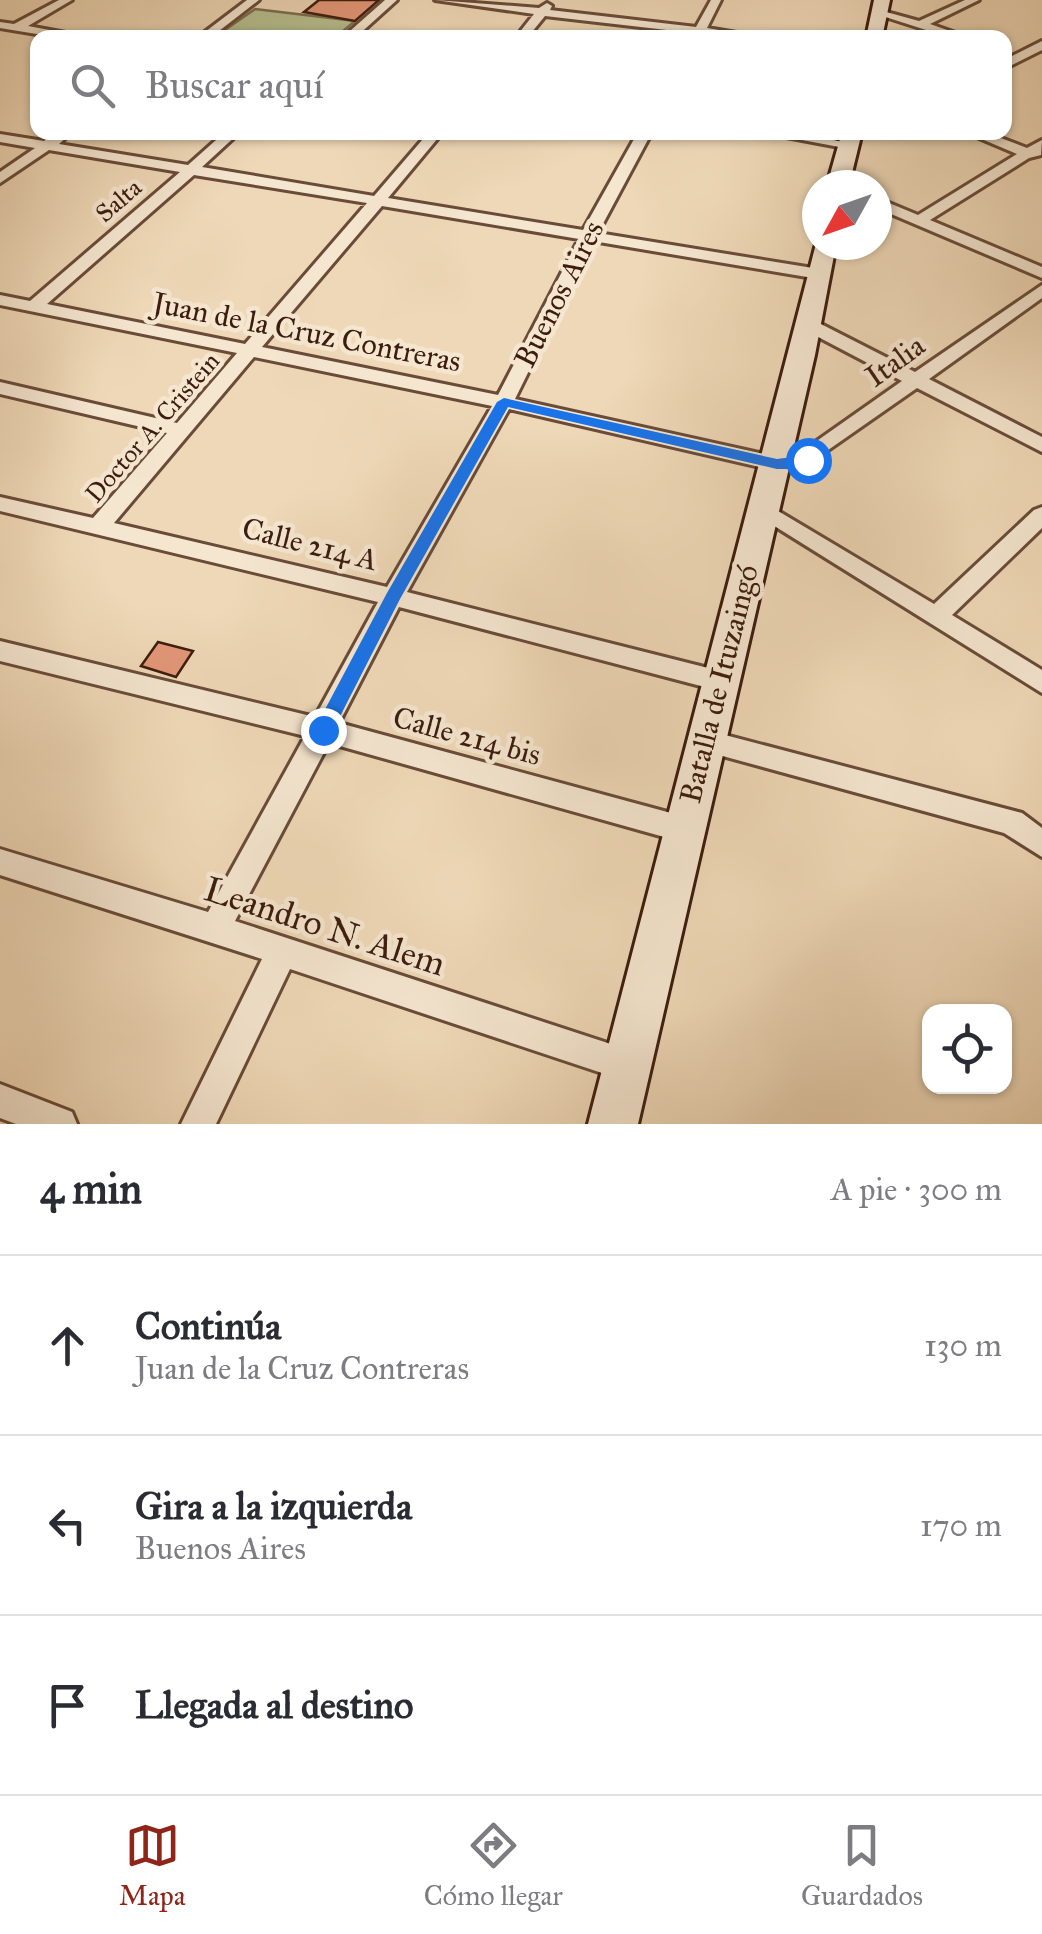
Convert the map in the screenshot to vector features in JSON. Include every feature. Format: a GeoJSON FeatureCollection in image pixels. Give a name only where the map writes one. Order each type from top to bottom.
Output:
{"type":"FeatureCollection","features":[{"type":"Feature","properties":{"kind":"main road"},"geometry":{"type":"LineString","coordinates":[[842,170],[851,140]]}},
{"type":"Feature","properties":{"kind":"main road","name":"Batalla de Ituzaingó"},"geometry":{"type":"LineString","coordinates":[[612,1124],[682,829],[777,464],[822,260]]}},
{"type":"Feature","properties":{"kind":"street"},"geometry":{"type":"LineString","coordinates":[[0,38],[67,0]]}},
{"type":"Feature","properties":{"kind":"street"},"geometry":{"type":"LineString","coordinates":[[213,30],[254,0]]}},
{"type":"Feature","properties":{"kind":"street"},"geometry":{"type":"LineString","coordinates":[[357,30],[392,0]]}},
{"type":"Feature","properties":{"kind":"street"},"geometry":{"type":"LineString","coordinates":[[440,0],[670,30]]}},
{"type":"Feature","properties":{"kind":"street"},"geometry":{"type":"LineString","coordinates":[[527,30],[552,0]]}},
{"type":"Feature","properties":{"kind":"street"},"geometry":{"type":"LineString","coordinates":[[700,30],[716,0]]}},
{"type":"Feature","properties":{"kind":"street"},"geometry":{"type":"LineString","coordinates":[[921,24],[974,0]]}},
{"type":"Feature","properties":{"kind":"street"},"geometry":{"type":"LineString","coordinates":[[880,6],[940,30]]}},
{"type":"Feature","properties":{"kind":"street"},"geometry":{"type":"LineString","coordinates":[[0,25],[30,30]]}},
{"type":"Feature","properties":{"kind":"street"},"geometry":{"type":"LineString","coordinates":[[1012,61],[1042,45]]}},
{"type":"Feature","properties":{"kind":"street"},"geometry":{"type":"LineString","coordinates":[[1012,52],[1042,61]]}},
{"type":"Feature","properties":{"kind":"street"},"geometry":{"type":"LineString","coordinates":[[0,138],[819,274]]}},
{"type":"Feature","properties":{"kind":"street"},"geometry":{"type":"LineString","coordinates":[[0,179],[55,140]]}},
{"type":"Feature","properties":{"kind":"street","name":"Salta"},"geometry":{"type":"LineString","coordinates":[[35,306],[225,140]]}},
{"type":"Feature","properties":{"kind":"street","name":"Doctor A. Cristein"},"geometry":{"type":"LineString","coordinates":[[99,526],[430,140]]}},
{"type":"Feature","properties":{"kind":"street","name":"Buenos Aires"},"geometry":{"type":"LineString","coordinates":[[215,928],[392,597],[504,402],[641,140]]}},
{"type":"Feature","properties":{"kind":"street"},"geometry":{"type":"LineString","coordinates":[[993,140],[1035,155]]}},
{"type":"Feature","properties":{"kind":"street"},"geometry":{"type":"LineString","coordinates":[[920,220],[1035,155],[1042,144]]}},
{"type":"Feature","properties":{"kind":"street"},"geometry":{"type":"LineString","coordinates":[[892,209],[1042,273]]}},
{"type":"Feature","properties":{"kind":"street","name":"Italia"},"geometry":{"type":"LineString","coordinates":[[777,464],[808,460],[1042,290]]}},
{"type":"Feature","properties":{"kind":"street","name":"Juan de la Cruz Contreras"},"geometry":{"type":"LineString","coordinates":[[0,300],[504,402],[777,464]]}},
{"type":"Feature","properties":{"kind":"street"},"geometry":{"type":"LineString","coordinates":[[809,325],[1042,445]]}},
{"type":"Feature","properties":{"kind":"street"},"geometry":{"type":"LineString","coordinates":[[0,388],[181,430]]}},
{"type":"Feature","properties":{"kind":"street","name":"Calle 214 A"},"geometry":{"type":"LineString","coordinates":[[0,504],[392,597],[720,682]]}},
{"type":"Feature","properties":{"kind":"street"},"geometry":{"type":"LineString","coordinates":[[763,509],[1042,683]]}},
{"type":"Feature","properties":{"kind":"street"},"geometry":{"type":"LineString","coordinates":[[936,616],[1042,515]]}},
{"type":"Feature","properties":{"kind":"street","name":"Calle 214 bis"},"geometry":{"type":"LineString","coordinates":[[0,651],[323,730],[682,829]]}},
{"type":"Feature","properties":{"kind":"street"},"geometry":{"type":"LineString","coordinates":[[706,741],[1012,822],[1042,844]]}},
{"type":"Feature","properties":{"kind":"street","name":"Leandro N. Alem"},"geometry":{"type":"LineString","coordinates":[[0,862],[215,928],[626,1065]]}},
{"type":"Feature","properties":{"kind":"street"},"geometry":{"type":"LineString","coordinates":[[198,1124],[282,951]]}},
{"type":"Feature","properties":{"kind":"street"},"geometry":{"type":"LineString","coordinates":[[0,1100],[60,1124]]}},
{"type":"Feature","properties":{"kind":"green space"},"geometry":{"type":"Polygon","coordinates":[[[255,9],[355,21],[344,30],[225,30],[255,9]]]}},
{"type":"Feature","properties":{"kind":"building"},"geometry":{"type":"Polygon","coordinates":[[[319,0],[379,0],[355,21],[304,12],[319,0]]]}},
{"type":"Feature","properties":{"kind":"building"},"geometry":{"type":"Polygon","coordinates":[[[158,642],[193,651],[176,677],[141,666],[158,642]]]}},
{"type":"Feature","properties":{"kind":"route"},"geometry":{"type":"LineString","coordinates":[[323,730],[392,597],[504,402],[777,464],[808,460]]}}]}
